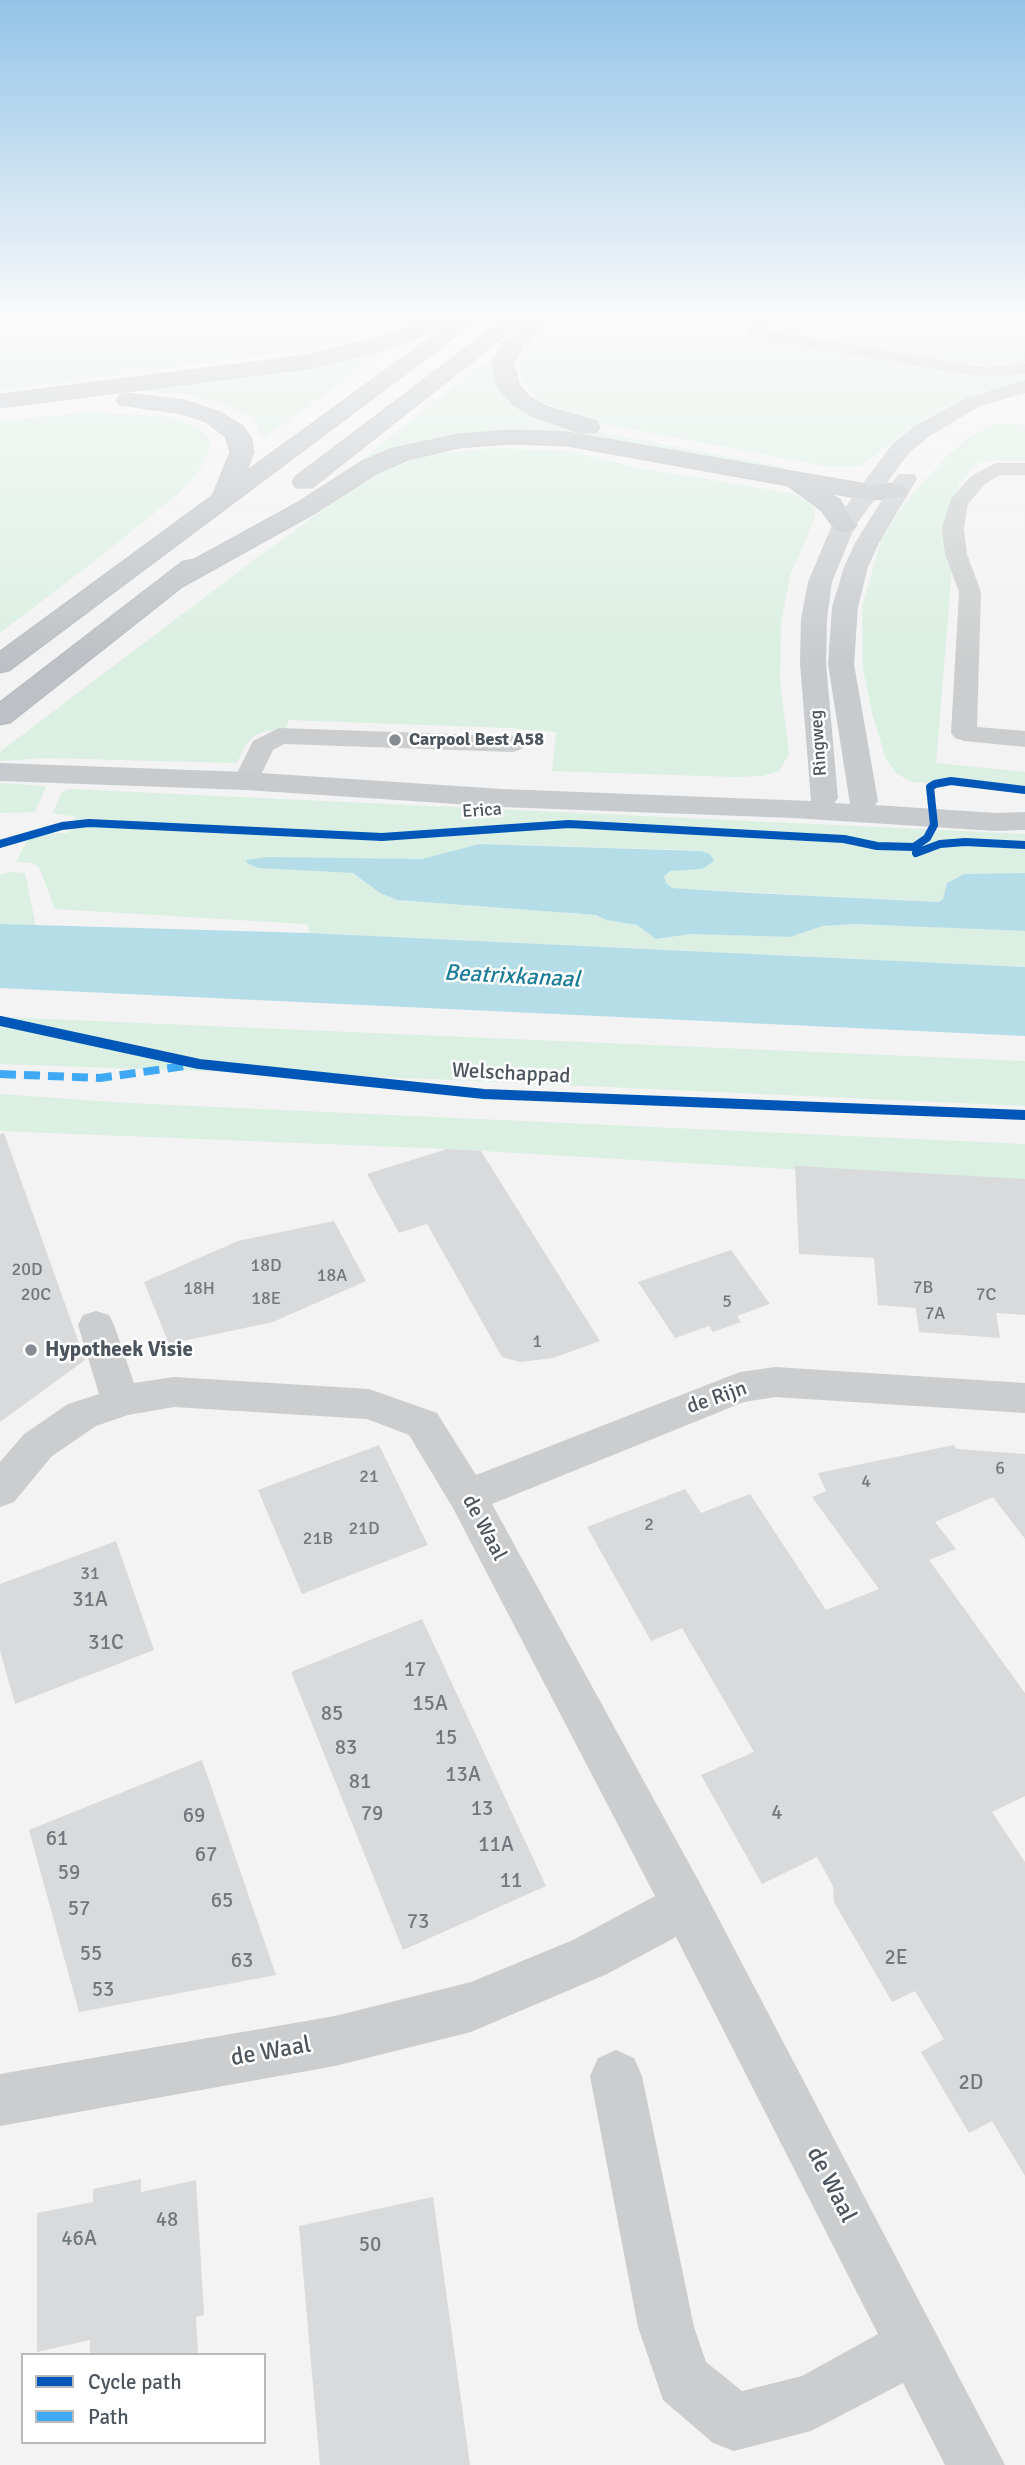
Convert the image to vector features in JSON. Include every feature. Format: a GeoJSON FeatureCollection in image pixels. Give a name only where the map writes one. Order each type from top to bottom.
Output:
{"type":"FeatureCollection","features":[{"type":"Feature","properties":{"kind":"highway"},"geometry":{"type":"LineString","coordinates":[[224,498],[240,460],[240,439],[233,431]]}},
{"type":"Feature","properties":{"kind":"highway"},"geometry":{"type":"LineString","coordinates":[[0,664],[316,431]]}},
{"type":"Feature","properties":{"kind":"highway"},"geometry":{"type":"LineString","coordinates":[[0,716],[370,431]]}},
{"type":"Feature","properties":{"kind":"highway"},"geometry":{"type":"LineString","coordinates":[[605,431],[871,487]]}},
{"type":"Feature","properties":{"kind":"highway"},"geometry":{"type":"LineString","coordinates":[[172,583],[306,508],[370,467],[401,454],[459,441],[511,437],[559,438],[793,478],[897,491]]}},
{"type":"Feature","properties":{"kind":"highway"},"geometry":{"type":"LineString","coordinates":[[793,478],[824,498],[844,525]]}},
{"type":"Feature","properties":{"kind":"main road","name":"Ringweg"},"geometry":{"type":"LineString","coordinates":[[844,803],[813,663],[814,619],[820,582],[844,525],[901,448],[924,431]]}},
{"type":"Feature","properties":{"kind":"main road","name":"Ringweg"},"geometry":{"type":"LineString","coordinates":[[844,803],[842,634],[845,607],[856,567],[897,491],[922,460],[955,431]]}},
{"type":"Feature","properties":{"kind":"main road","name":"Erica"},"geometry":{"type":"LineString","coordinates":[[0,772],[246,781],[502,799],[964,803],[1025,807]]}},
{"type":"Feature","properties":{"kind":"main road","name":"Erica"},"geometry":{"type":"LineString","coordinates":[[844,803],[934,819],[1025,821]]}},
{"type":"Feature","properties":{"kind":"street"},"geometry":{"type":"LineString","coordinates":[[964,761],[971,592],[956,554],[954,516],[963,495],[983,476],[996,469],[1025,469]]}},
{"type":"Feature","properties":{"kind":"street"},"geometry":{"type":"LineString","coordinates":[[964,733],[1025,739]]}},
{"type":"Feature","properties":{"kind":"street"},"geometry":{"type":"LineString","coordinates":[[246,781],[262,746],[279,736],[513,744]]}},
{"type":"Feature","properties":{"kind":"street"},"geometry":{"type":"LineString","coordinates":[[96,1325],[121,1402]]}},
{"type":"Feature","properties":{"kind":"street","name":"de Rijn"},"geometry":{"type":"LineString","coordinates":[[467,1496],[740,1387],[775,1382],[1025,1398]]}},
{"type":"Feature","properties":{"kind":"street","name":"de Waal"},"geometry":{"type":"LineString","coordinates":[[0,1490],[38,1445],[82,1415],[121,1402],[174,1392],[369,1404],[424,1424],[467,1496],[686,1906],[976,2465]]}},
{"type":"Feature","properties":{"kind":"street","name":"de Waal"},"geometry":{"type":"LineString","coordinates":[[0,2100],[335,2041],[471,2007],[590,1957],[686,1906]]}},
{"type":"Feature","properties":{"kind":"street"},"geometry":{"type":"LineString","coordinates":[[616,2076],[666,2327],[683,2380],[734,2422],[811,2402],[914,2345]]}},
{"type":"Feature","properties":{"kind":"green space"},"geometry":{"type":"Polygon","coordinates":[[[0,431],[203,431],[210,439],[210,449],[200,469],[179,493],[0,633],[0,431]]]}},
{"type":"Feature","properties":{"kind":"green space"},"geometry":{"type":"Polygon","coordinates":[[[260,431],[273,431],[263,438],[260,431]]]}},
{"type":"Feature","properties":{"kind":"green space"},"geometry":{"type":"Polygon","coordinates":[[[398,431],[593,431],[784,467],[781,471],[611,441],[494,434],[342,475],[398,431]]]}},
{"type":"Feature","properties":{"kind":"green space"},"geometry":{"type":"Polygon","coordinates":[[[641,431],[906,431],[861,466],[829,467],[641,431]]]}},
{"type":"Feature","properties":{"kind":"green space"},"geometry":{"type":"Polygon","coordinates":[[[981,431],[1025,431],[1025,461],[984,461],[976,465],[959,484],[936,763],[1025,772],[1025,790],[912,782],[897,774],[886,759],[873,717],[863,669],[862,607],[881,540],[905,503],[946,457],[968,438],[981,431]]]}},
{"type":"Feature","properties":{"kind":"green space"},"geometry":{"type":"Polygon","coordinates":[[[492,448],[570,451],[638,468],[791,493],[814,508],[815,518],[790,576],[781,623],[780,680],[789,754],[779,771],[763,776],[735,777],[552,771],[556,732],[289,720],[286,729],[266,731],[254,736],[246,744],[237,763],[44,758],[0,761],[0,752],[255,559],[351,490],[390,468],[430,454],[492,448]]]}},
{"type":"Feature","properties":{"kind":"green space"},"geometry":{"type":"Polygon","coordinates":[[[0,783],[46,787],[35,812],[0,813],[0,783]]]}},
{"type":"Feature","properties":{"kind":"green space"},"geometry":{"type":"Polygon","coordinates":[[[70,789],[1025,834],[1025,873],[964,874],[947,883],[940,902],[672,888],[666,883],[664,876],[671,871],[702,869],[701,851],[691,850],[479,844],[422,859],[269,857],[248,865],[353,873],[380,893],[397,900],[596,915],[606,920],[637,925],[656,939],[691,934],[790,937],[823,926],[855,924],[1025,931],[1025,967],[309,933],[305,924],[55,909],[39,867],[33,863],[16,862],[31,833],[67,833],[73,829],[76,817],[53,813],[62,792],[70,789]]]}},
{"type":"Feature","properties":{"kind":"green space"},"geometry":{"type":"Polygon","coordinates":[[[11,872],[25,873],[36,926],[0,924],[0,875],[11,872]]]}},
{"type":"Feature","properties":{"kind":"green space"},"geometry":{"type":"Polygon","coordinates":[[[0,1017],[1025,1061],[1025,1106],[431,1079],[0,1064],[0,1017]]]}},
{"type":"Feature","properties":{"kind":"green space"},"geometry":{"type":"Polygon","coordinates":[[[0,1094],[128,1103],[1025,1144],[1025,1183],[449,1149],[0,1131],[0,1094]]]}},
{"type":"Feature","properties":{"kind":"water"},"geometry":{"type":"Polygon","coordinates":[[[479,844],[701,851],[710,854],[714,861],[702,869],[671,871],[664,876],[666,883],[672,888],[752,893],[939,902],[943,899],[947,883],[964,874],[1025,873],[1025,931],[855,924],[823,926],[790,937],[691,934],[656,939],[637,925],[606,920],[596,915],[397,900],[380,893],[353,873],[259,868],[248,864],[246,860],[269,857],[422,859],[479,844]]]}},
{"type":"Feature","properties":{"kind":"water","name":"Beatrixkanaal"},"geometry":{"type":"Polygon","coordinates":[[[0,924],[309,933],[1025,967],[1025,1036],[0,988],[0,924]]]}},
{"type":"Feature","properties":{"kind":"building"},"geometry":{"type":"Polygon","coordinates":[[[4,1133],[85,1360],[0,1422],[0,1134],[4,1133]]]}},
{"type":"Feature","properties":{"kind":"building"},"geometry":{"type":"Polygon","coordinates":[[[447,1149],[481,1151],[600,1341],[553,1358],[520,1362],[502,1357],[427,1224],[399,1233],[367,1174],[447,1149]]]}},
{"type":"Feature","properties":{"kind":"building"},"geometry":{"type":"Polygon","coordinates":[[[795,1166],[1025,1179],[1025,1315],[996,1313],[1000,1338],[919,1332],[916,1308],[878,1305],[874,1258],[799,1254],[795,1166]]]}},
{"type":"Feature","properties":{"kind":"building"},"geometry":{"type":"Polygon","coordinates":[[[334,1221],[366,1281],[273,1322],[169,1344],[144,1282],[238,1241],[334,1221]]]}},
{"type":"Feature","properties":{"kind":"building"},"geometry":{"type":"Polygon","coordinates":[[[731,1250],[770,1304],[737,1316],[741,1322],[713,1332],[709,1326],[675,1338],[638,1282],[731,1250]]]}},
{"type":"Feature","properties":{"kind":"building"},"geometry":{"type":"Polygon","coordinates":[[[379,1445],[428,1545],[302,1594],[258,1490],[379,1445]]]}},
{"type":"Feature","properties":{"kind":"building"},"geometry":{"type":"Polygon","coordinates":[[[954,1445],[957,1449],[1025,1454],[1025,1539],[993,1497],[935,1522],[956,1549],[929,1560],[1025,1693],[1025,1796],[992,1812],[1025,1862],[1025,2176],[992,2121],[969,2133],[921,2052],[944,2039],[915,1991],[892,2002],[834,1902],[833,1886],[817,1857],[762,1884],[701,1775],[754,1752],[682,1628],[651,1641],[587,1527],[685,1489],[701,1513],[750,1494],[826,1610],[879,1589],[812,1497],[826,1491],[818,1473],[954,1445]]]}},
{"type":"Feature","properties":{"kind":"building"},"geometry":{"type":"Polygon","coordinates":[[[116,1541],[154,1650],[15,1704],[0,1651],[0,1584],[116,1541]]]}},
{"type":"Feature","properties":{"kind":"building"},"geometry":{"type":"Polygon","coordinates":[[[422,1619],[546,1886],[403,1950],[291,1672],[422,1619]]]}},
{"type":"Feature","properties":{"kind":"building"},"geometry":{"type":"Polygon","coordinates":[[[202,1760],[276,1975],[79,2012],[29,1830],[202,1760]]]}},
{"type":"Feature","properties":{"kind":"building"},"geometry":{"type":"Polygon","coordinates":[[[141,2179],[141,2192],[196,2180],[204,2315],[196,2317],[198,2353],[90,2353],[90,2340],[37,2352],[37,2213],[93,2202],[93,2189],[141,2179]]]}},
{"type":"Feature","properties":{"kind":"building"},"geometry":{"type":"Polygon","coordinates":[[[433,2197],[470,2465],[320,2465],[299,2226],[433,2197]]]}},
{"type":"Feature","properties":{"kind":"marked path"},"geometry":{"type":"LineString","coordinates":[[0,1074],[100,1078],[185,1066]]}},
{"type":"Feature","properties":{"kind":"cycle path"},"geometry":{"type":"LineString","coordinates":[[0,844],[62,826],[89,823],[382,837],[569,824],[844,839],[877,846],[914,847],[927,838],[934,825],[930,787],[935,784],[951,781],[1025,790]]}},
{"type":"Feature","properties":{"kind":"cycle path"},"geometry":{"type":"LineString","coordinates":[[916,853],[940,844],[965,842],[1025,845]]}},
{"type":"Feature","properties":{"kind":"cycle path","name":"Welschappad"},"geometry":{"type":"LineString","coordinates":[[0,1021],[199,1064],[484,1094],[1025,1115]]}},
{"type":"Feature","properties":{"kind":"place","name":"Carpool Best A58"},"geometry":{"type":"Point","coordinates":[395,740]}},
{"type":"Feature","properties":{"kind":"place","name":"Hypotheek Visie"},"geometry":{"type":"Point","coordinates":[31,1350]}}]}
